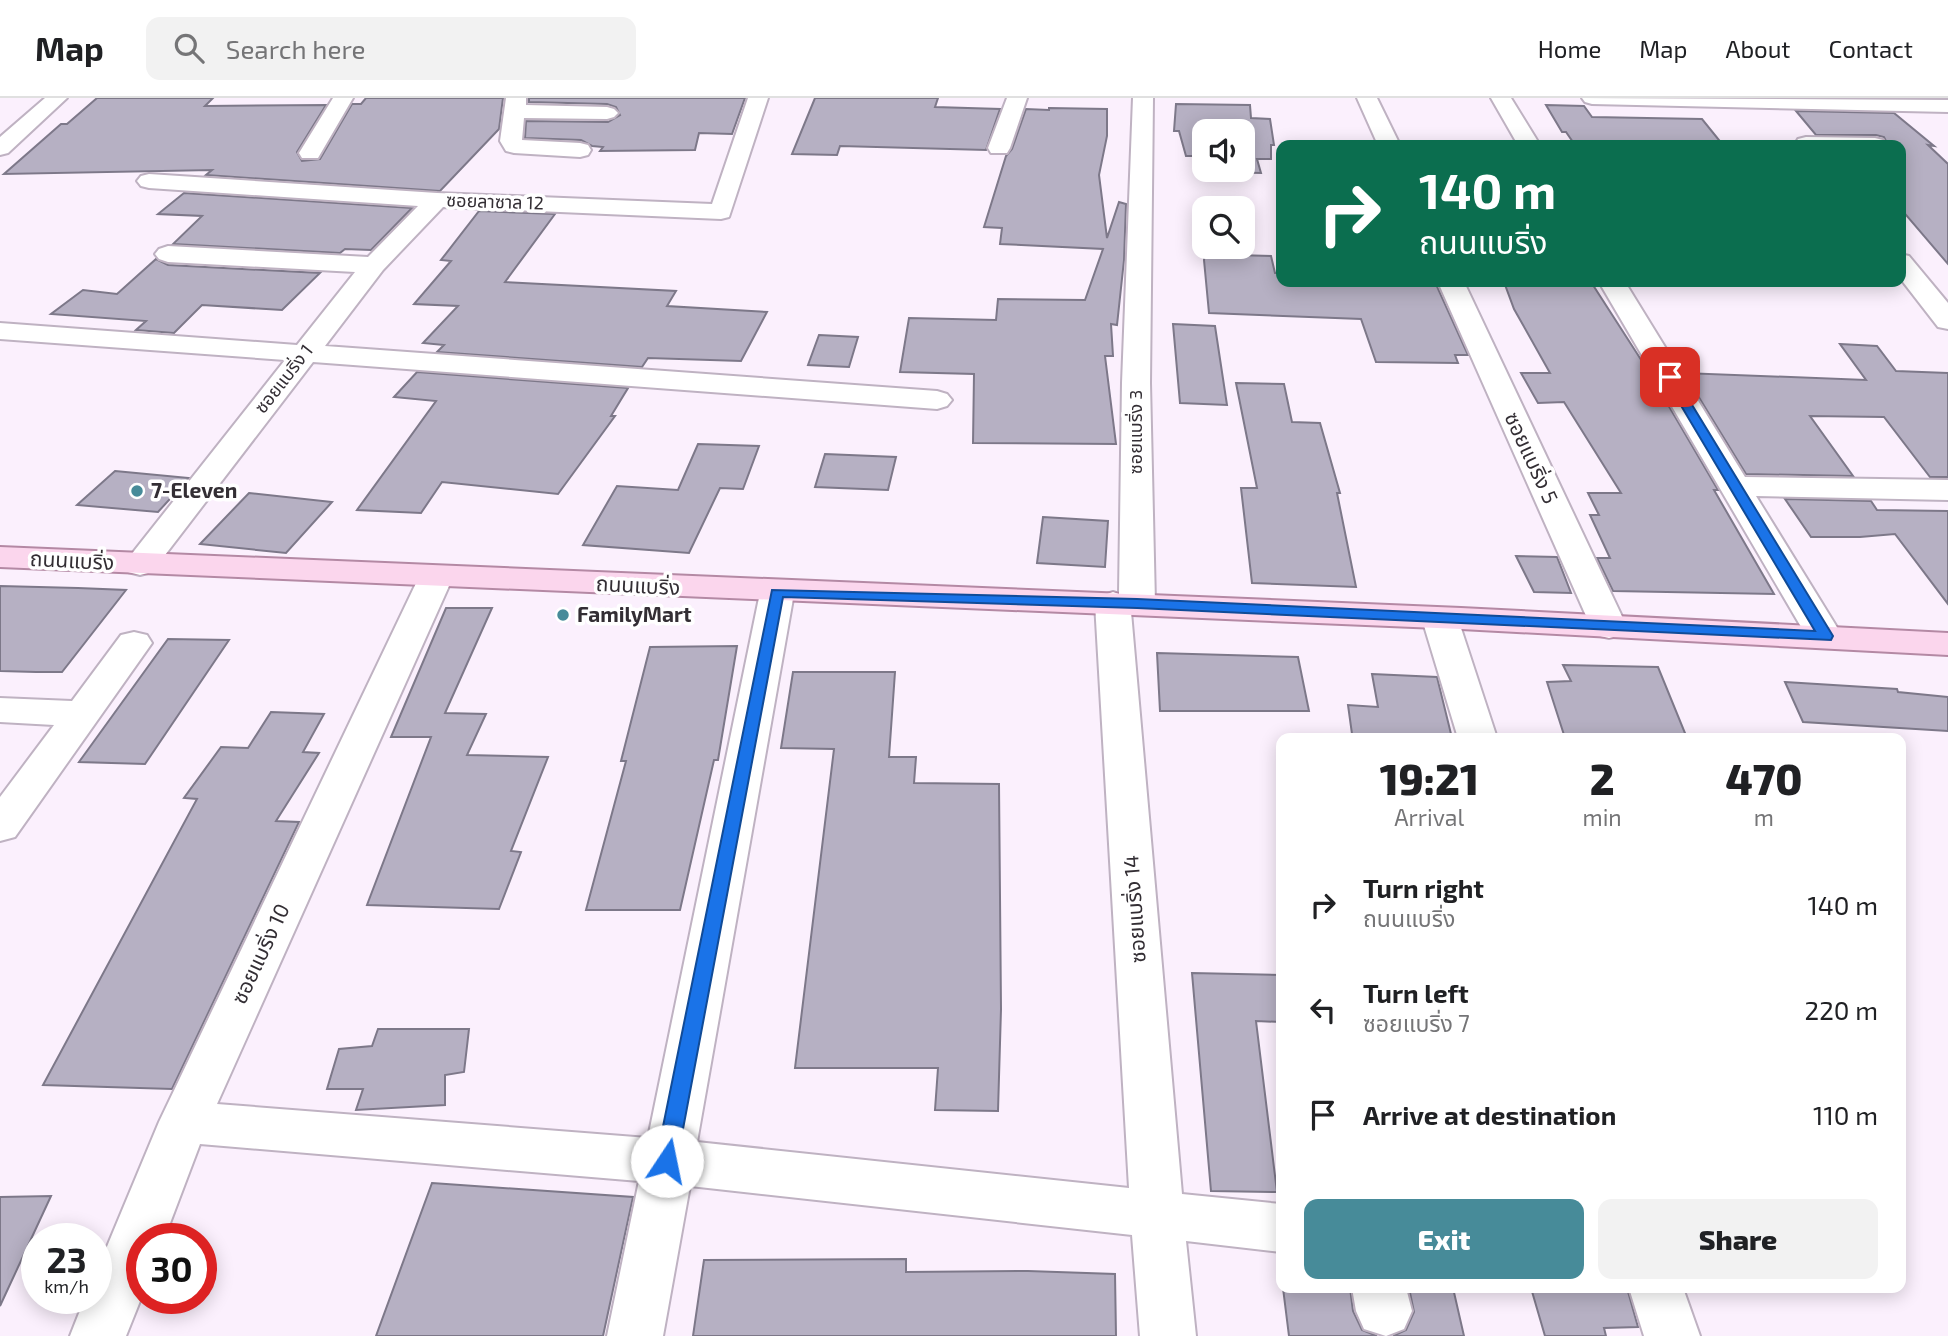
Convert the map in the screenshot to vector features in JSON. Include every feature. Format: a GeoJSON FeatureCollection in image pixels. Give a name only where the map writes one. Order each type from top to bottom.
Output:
{"type":"FeatureCollection","features":[{"type":"Feature","properties":{"kind":"main road","name":"ถนนแบริ่ง"},"geometry":{"type":"LineString","coordinates":[[0,557],[777,593],[1125,603],[1948,644]]}},
{"type":"Feature","properties":{"kind":"street"},"geometry":{"type":"LineString","coordinates":[[0,148],[57,98]]}},
{"type":"Feature","properties":{"kind":"street"},"geometry":{"type":"LineString","coordinates":[[310,153],[343,98]]}},
{"type":"Feature","properties":{"kind":"street","name":"ซอยลาซาล 12"},"geometry":{"type":"LineString","coordinates":[[149,181],[436,200],[721,212],[758,98]]}},
{"type":"Feature","properties":{"kind":"street"},"geometry":{"type":"LineString","coordinates":[[999,148],[1017,98]]}},
{"type":"Feature","properties":{"kind":"street","name":"ซอยแบริ่ง 3"},"geometry":{"type":"LineString","coordinates":[[1125,603],[1143,98]]}},
{"type":"Feature","properties":{"kind":"street"},"geometry":{"type":"LineString","coordinates":[[1367,98],[1387,140]]}},
{"type":"Feature","properties":{"kind":"street"},"geometry":{"type":"LineString","coordinates":[[1501,98],[1526,140]]}},
{"type":"Feature","properties":{"kind":"street"},"geometry":{"type":"LineString","coordinates":[[1592,98],[1742,99],[1948,106]]}},
{"type":"Feature","properties":{"kind":"street"},"geometry":{"type":"LineString","coordinates":[[1773,102],[1804,140]]}},
{"type":"Feature","properties":{"kind":"street"},"geometry":{"type":"LineString","coordinates":[[580,150],[514,146],[511,141],[516,104],[607,113]]}},
{"type":"Feature","properties":{"kind":"street","name":"ซอยแบริ่ง 1"},"geometry":{"type":"LineString","coordinates":[[140,565],[374,265],[436,200]]}},
{"type":"Feature","properties":{"kind":"street"},"geometry":{"type":"LineString","coordinates":[[168,254],[374,265]]}},
{"type":"Feature","properties":{"kind":"street"},"geometry":{"type":"LineString","coordinates":[[1906,268],[1948,321]]}},
{"type":"Feature","properties":{"kind":"street","name":"ซอยแบริ่ง 5"},"geometry":{"type":"LineString","coordinates":[[1453,287],[1609,627]]}},
{"type":"Feature","properties":{"kind":"street"},"geometry":{"type":"LineString","coordinates":[[1615,287],[1825,636]]}},
{"type":"Feature","properties":{"kind":"street"},"geometry":{"type":"LineString","coordinates":[[0,331],[302,355],[599,373],[937,400]]}},
{"type":"Feature","properties":{"kind":"street"},"geometry":{"type":"LineString","coordinates":[[1735,486],[1948,489]]}},
{"type":"Feature","properties":{"kind":"street","name":"ซอยแบริ่ง 10"},"geometry":{"type":"LineString","coordinates":[[98,1336],[184,1122],[436,577]]}},
{"type":"Feature","properties":{"kind":"street"},"geometry":{"type":"LineString","coordinates":[[635,1336],[777,593]]}},
{"type":"Feature","properties":{"kind":"street","name":"ซอยแบริ่ง 14"},"geometry":{"type":"LineString","coordinates":[[1125,603],[1157,1215],[1168,1336]]}},
{"type":"Feature","properties":{"kind":"street"},"geometry":{"type":"LineString","coordinates":[[1440,619],[1477,733]]}},
{"type":"Feature","properties":{"kind":"street"},"geometry":{"type":"LineString","coordinates":[[0,827],[14,788],[84,713],[134,643]]}},
{"type":"Feature","properties":{"kind":"street"},"geometry":{"type":"LineString","coordinates":[[0,710],[84,713]]}},
{"type":"Feature","properties":{"kind":"street"},"geometry":{"type":"LineString","coordinates":[[184,1122],[667,1161],[1276,1227]]}},
{"type":"Feature","properties":{"kind":"street"},"geometry":{"type":"LineString","coordinates":[[1658,1293],[1672,1336]]}},
{"type":"Feature","properties":{"kind":"building"},"geometry":{"type":"Polygon","coordinates":[[[97,98],[213,98],[205,106],[326,105],[297,152],[302,161],[320,159],[352,104],[361,104],[366,98],[503,98],[499,129],[440,191],[206,175],[212,170],[4,174],[61,124],[67,124],[97,98]]]}},
{"type":"Feature","properties":{"kind":"building"},"geometry":{"type":"Polygon","coordinates":[[[529,98],[745,98],[732,134],[699,133],[695,150],[600,151],[603,147],[592,146],[581,140],[525,138],[526,121],[608,122],[620,115],[616,107],[607,104],[529,102],[529,98]]]}},
{"type":"Feature","properties":{"kind":"building"},"geometry":{"type":"Polygon","coordinates":[[[815,98],[938,98],[935,107],[1000,109],[986,150],[840,146],[837,155],[792,154],[815,98]]]}},
{"type":"Feature","properties":{"kind":"building"},"geometry":{"type":"Polygon","coordinates":[[[1176,104],[1250,105],[1251,118],[1270,119],[1274,145],[1271,145],[1271,159],[1257,159],[1261,173],[1255,173],[1255,119],[1192,119],[1192,156],[1186,156],[1179,131],[1174,131],[1176,104]]]}},
{"type":"Feature","properties":{"kind":"building"},"geometry":{"type":"Polygon","coordinates":[[[1546,105],[1584,106],[1592,117],[1702,119],[1719,140],[1572,140],[1566,132],[1562,132],[1546,105]]]}},
{"type":"Feature","properties":{"kind":"building"},"geometry":{"type":"Polygon","coordinates":[[[1026,109],[1107,109],[1107,136],[1099,175],[1107,238],[1119,202],[1126,204],[1124,260],[1117,325],[1111,324],[1113,356],[1105,356],[1116,444],[973,443],[974,374],[900,372],[909,318],[996,320],[998,299],[1085,300],[1103,249],[1000,244],[1002,228],[984,227],[1006,156],[1012,149],[1026,109]]]}},
{"type":"Feature","properties":{"kind":"building"},"geometry":{"type":"Polygon","coordinates":[[[1796,111],[1894,113],[1934,146],[1928,145],[1948,164],[1948,264],[1906,215],[1906,140],[1886,140],[1876,135],[1816,135],[1796,111]]]}},
{"type":"Feature","properties":{"kind":"building"},"geometry":{"type":"Polygon","coordinates":[[[184,193],[412,208],[371,250],[345,249],[340,253],[173,244],[202,216],[158,214],[184,193]]]}},
{"type":"Feature","properties":{"kind":"building"},"geometry":{"type":"Polygon","coordinates":[[[479,211],[555,214],[505,282],[676,291],[667,306],[767,312],[741,361],[648,358],[642,367],[437,352],[444,345],[423,343],[458,306],[414,304],[451,261],[441,260],[479,211]]]}},
{"type":"Feature","properties":{"kind":"building"},"geometry":{"type":"Polygon","coordinates":[[[1255,256],[1271,256],[1276,273],[1276,287],[1437,287],[1468,355],[1455,355],[1458,363],[1376,362],[1361,319],[1209,313],[1204,259],[1255,259],[1255,256]]]}},
{"type":"Feature","properties":{"kind":"building"},"geometry":{"type":"Polygon","coordinates":[[[156,259],[168,265],[320,273],[282,310],[202,305],[174,333],[136,330],[146,321],[51,314],[83,290],[117,294],[156,259]]]}},
{"type":"Feature","properties":{"kind":"building"},"geometry":{"type":"Polygon","coordinates":[[[1506,287],[1594,287],[1647,369],[1718,490],[1714,490],[1774,594],[1613,591],[1597,558],[1610,558],[1590,515],[1599,515],[1588,493],[1621,493],[1564,402],[1538,403],[1521,373],[1550,373],[1514,309],[1506,287]]]}},
{"type":"Feature","properties":{"kind":"building"},"geometry":{"type":"Polygon","coordinates":[[[1173,324],[1215,326],[1227,405],[1180,403],[1173,324]]]}},
{"type":"Feature","properties":{"kind":"building"},"geometry":{"type":"Polygon","coordinates":[[[819,335],[858,337],[849,367],[808,365],[819,335]]]}},
{"type":"Feature","properties":{"kind":"building"},"geometry":{"type":"Polygon","coordinates":[[[1840,344],[1877,346],[1896,371],[1948,373],[1948,477],[1930,477],[1884,417],[1810,416],[1853,476],[1746,474],[1684,373],[1866,380],[1840,344]]]}},
{"type":"Feature","properties":{"kind":"building"},"geometry":{"type":"Polygon","coordinates":[[[417,372],[628,388],[611,416],[615,416],[558,494],[442,482],[421,513],[357,510],[436,401],[394,397],[417,372]]]}},
{"type":"Feature","properties":{"kind":"building"},"geometry":{"type":"Polygon","coordinates":[[[1236,383],[1284,384],[1292,422],[1320,423],[1340,493],[1337,493],[1356,587],[1252,583],[1241,488],[1257,488],[1236,383]]]}},
{"type":"Feature","properties":{"kind":"building"},"geometry":{"type":"Polygon","coordinates":[[[698,444],[759,446],[743,489],[720,488],[689,553],[583,545],[617,486],[678,490],[698,444]]]}},
{"type":"Feature","properties":{"kind":"building"},"geometry":{"type":"Polygon","coordinates":[[[825,454],[896,457],[888,490],[815,487],[825,454]]]}},
{"type":"Feature","properties":{"kind":"building"},"geometry":{"type":"Polygon","coordinates":[[[115,471],[189,478],[158,512],[77,505],[115,471]]]}},
{"type":"Feature","properties":{"kind":"building"},"geometry":{"type":"Polygon","coordinates":[[[249,493],[332,502],[286,553],[200,544],[249,493]]]}},
{"type":"Feature","properties":{"kind":"building"},"geometry":{"type":"Polygon","coordinates":[[[1785,499],[1871,501],[1877,510],[1948,511],[1948,604],[1895,534],[1811,537],[1785,499]]]}},
{"type":"Feature","properties":{"kind":"building"},"geometry":{"type":"Polygon","coordinates":[[[1043,517],[1108,521],[1105,567],[1037,563],[1043,517]]]}},
{"type":"Feature","properties":{"kind":"building"},"geometry":{"type":"Polygon","coordinates":[[[1516,556],[1557,557],[1571,593],[1534,592],[1516,556]]]}},
{"type":"Feature","properties":{"kind":"building"},"geometry":{"type":"Polygon","coordinates":[[[0,586],[126,590],[62,672],[0,671],[0,586]]]}},
{"type":"Feature","properties":{"kind":"building"},"geometry":{"type":"Polygon","coordinates":[[[446,608],[492,608],[445,713],[486,714],[467,755],[548,757],[511,851],[521,852],[499,909],[367,905],[431,737],[391,737],[446,608]]]}},
{"type":"Feature","properties":{"kind":"building"},"geometry":{"type":"Polygon","coordinates":[[[168,639],[229,640],[145,764],[79,762],[168,639]]]}},
{"type":"Feature","properties":{"kind":"building"},"geometry":{"type":"Polygon","coordinates":[[[737,646],[718,760],[714,760],[680,910],[586,910],[626,761],[621,761],[650,647],[737,646]]]}},
{"type":"Feature","properties":{"kind":"building"},"geometry":{"type":"Polygon","coordinates":[[[1157,653],[1298,657],[1309,711],[1160,711],[1157,653]]]}},
{"type":"Feature","properties":{"kind":"building"},"geometry":{"type":"Polygon","coordinates":[[[1563,665],[1658,667],[1685,733],[1563,733],[1547,682],[1571,681],[1563,665]]]}},
{"type":"Feature","properties":{"kind":"building"},"geometry":{"type":"Polygon","coordinates":[[[793,672],[895,672],[889,757],[916,757],[914,783],[999,784],[1001,1009],[998,1111],[935,1110],[938,1068],[795,1068],[834,749],[781,748],[793,672]]]}},
{"type":"Feature","properties":{"kind":"building"},"geometry":{"type":"Polygon","coordinates":[[[1372,674],[1437,677],[1451,733],[1352,733],[1348,705],[1378,707],[1372,674]]]}},
{"type":"Feature","properties":{"kind":"building"},"geometry":{"type":"Polygon","coordinates":[[[1785,682],[1897,689],[1898,692],[1948,697],[1948,731],[1803,722],[1785,682]]]}},
{"type":"Feature","properties":{"kind":"building"},"geometry":{"type":"Polygon","coordinates":[[[271,712],[324,714],[303,752],[319,753],[276,821],[299,822],[172,1089],[43,1085],[197,799],[184,798],[221,747],[248,748],[271,712]]]}},
{"type":"Feature","properties":{"kind":"building"},"geometry":{"type":"Polygon","coordinates":[[[1192,973],[1276,975],[1276,1022],[1256,1021],[1276,1192],[1211,1191],[1192,973]]]}},
{"type":"Feature","properties":{"kind":"building"},"geometry":{"type":"Polygon","coordinates":[[[378,1029],[469,1029],[464,1072],[445,1075],[445,1105],[356,1110],[363,1089],[327,1089],[339,1049],[372,1046],[378,1029]]]}},
{"type":"Feature","properties":{"kind":"building"},"geometry":{"type":"Polygon","coordinates":[[[432,1183],[633,1197],[603,1336],[376,1336],[432,1183]]]}},
{"type":"Feature","properties":{"kind":"building"},"geometry":{"type":"Polygon","coordinates":[[[51,1196],[38,1223],[21,1223],[21,1261],[0,1306],[0,1197],[51,1196]]]}},
{"type":"Feature","properties":{"kind":"building"},"geometry":{"type":"Polygon","coordinates":[[[906,1259],[906,1272],[1028,1271],[1115,1274],[1116,1336],[693,1336],[704,1260],[906,1259]]]}},
{"type":"Feature","properties":{"kind":"building"},"geometry":{"type":"Polygon","coordinates":[[[1284,1293],[1351,1293],[1353,1311],[1362,1330],[1377,1336],[1289,1336],[1284,1293]]]}},
{"type":"Feature","properties":{"kind":"building"},"geometry":{"type":"Polygon","coordinates":[[[1410,1293],[1454,1293],[1464,1336],[1393,1336],[1406,1330],[1414,1312],[1410,1293]]]}},
{"type":"Feature","properties":{"kind":"building"},"geometry":{"type":"Polygon","coordinates":[[[1532,1293],[1628,1293],[1638,1327],[1604,1328],[1606,1336],[1545,1336],[1532,1293]]]}},
{"type":"Feature","properties":{"kind":"place","name":"7-Eleven"},"geometry":{"type":"Point","coordinates":[137,491]}},
{"type":"Feature","properties":{"kind":"place","name":"FamilyMart"},"geometry":{"type":"Point","coordinates":[563,615]}},
{"type":"Feature","properties":{"kind":"route"},"geometry":{"type":"LineString","coordinates":[[667,1161],[777,593],[1137,603],[1825,636],[1670,377]]}}]}
